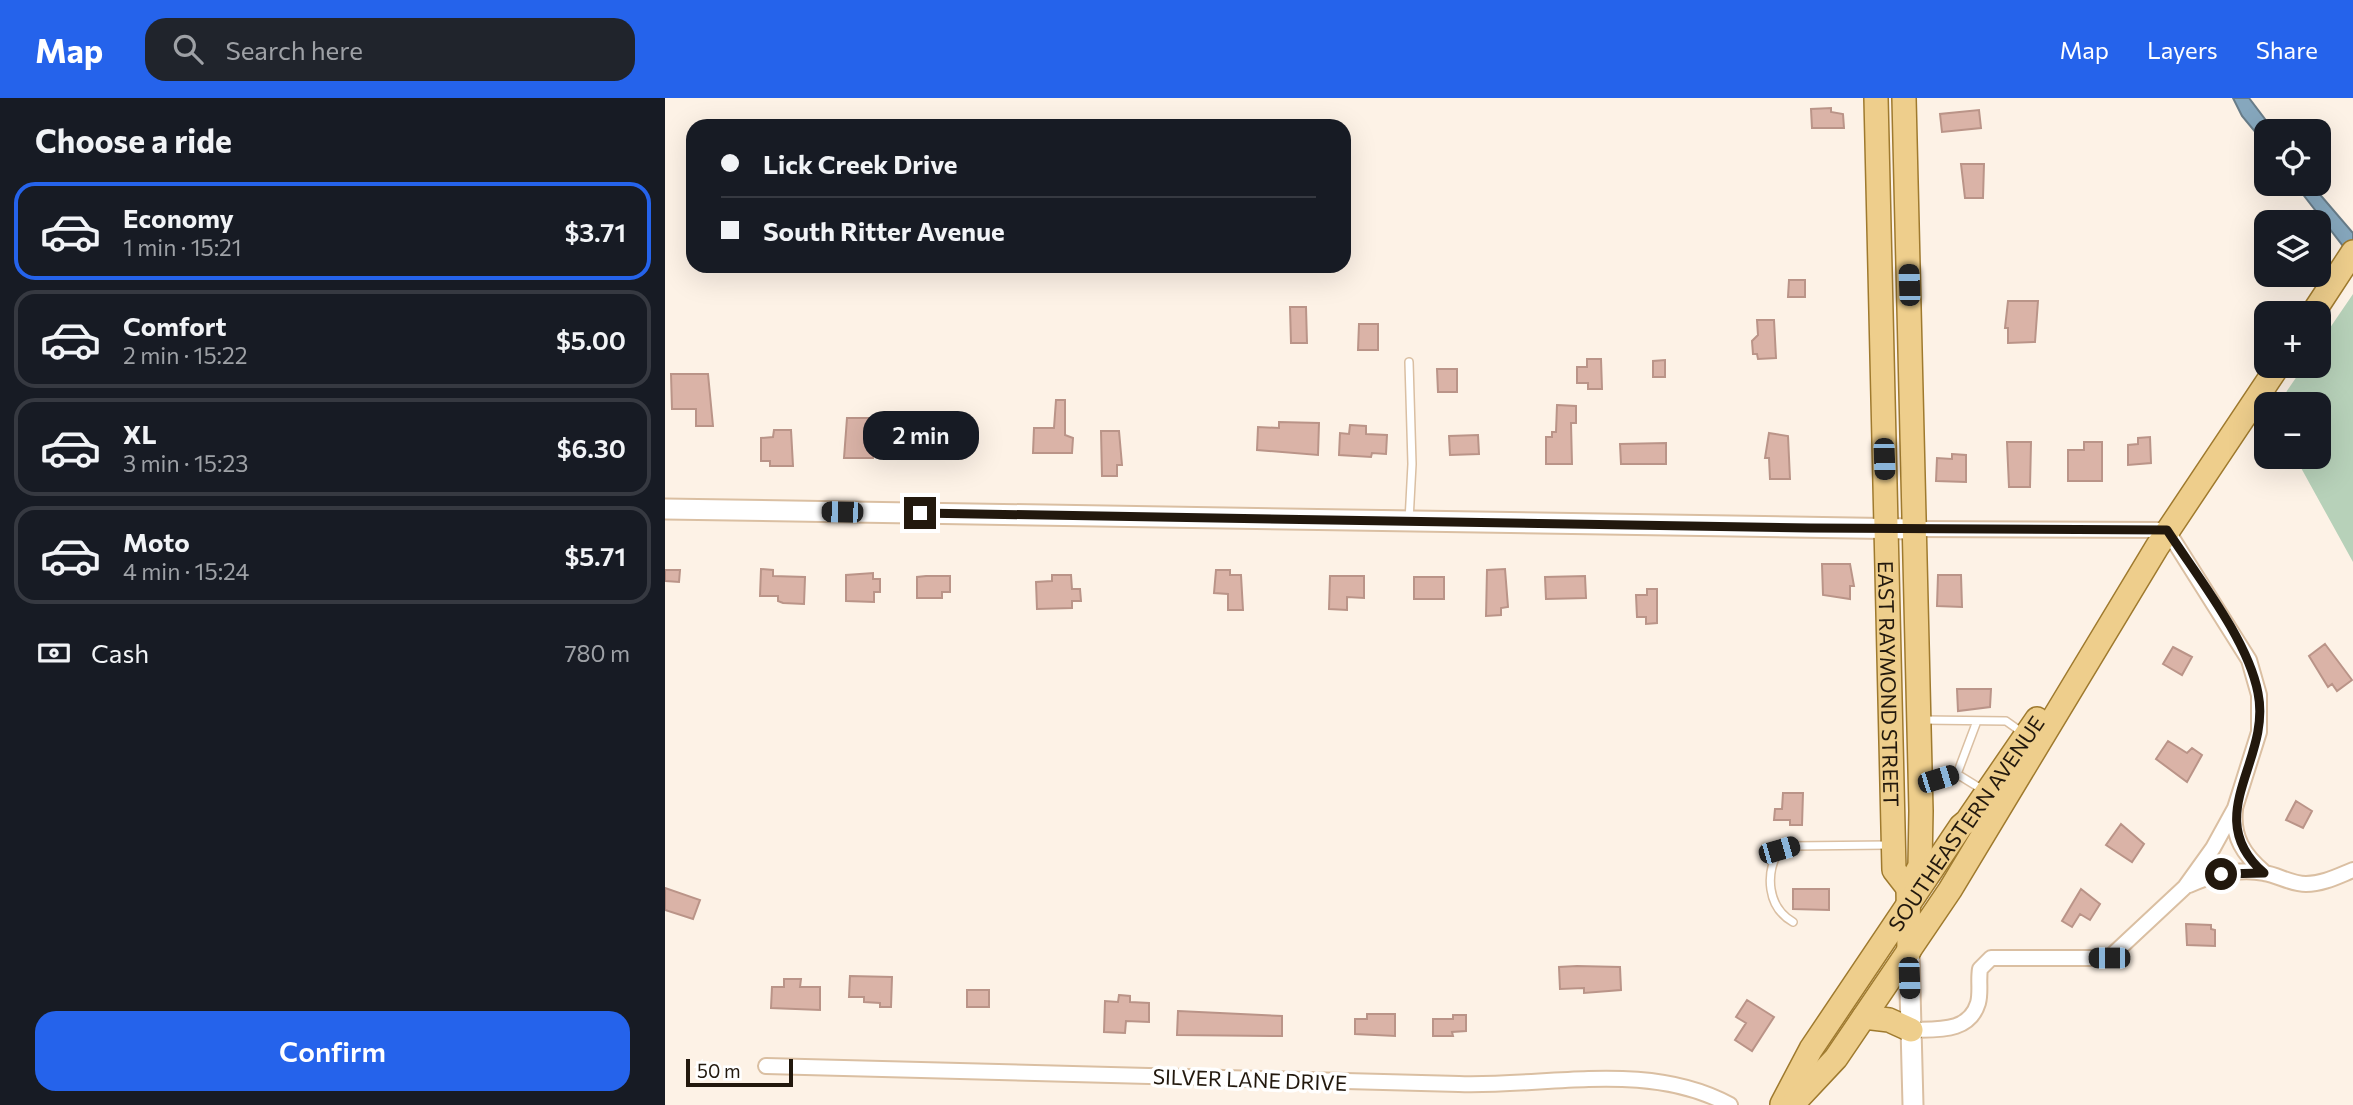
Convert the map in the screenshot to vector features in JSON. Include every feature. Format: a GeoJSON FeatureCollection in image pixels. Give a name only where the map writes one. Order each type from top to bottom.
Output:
{"type":"FeatureCollection","features":[{"type":"Feature","properties":{"kind":"main road","name":"EAST RAYMOND STREET"},"geometry":{"type":"LineString","coordinates":[[1876,98],[1894,870],[1908,897]]}},
{"type":"Feature","properties":{"kind":"main road","name":"EAST RAYMOND STREET"},"geometry":{"type":"LineString","coordinates":[[1904,98],[1921,811],[1920,866],[1908,897],[1909,951]]}},
{"type":"Feature","properties":{"kind":"main road"},"geometry":{"type":"LineString","coordinates":[[2321,301],[2353,252]]}},
{"type":"Feature","properties":{"kind":"main road","name":"SOUTHEASTERN AVENUE"},"geometry":{"type":"LineString","coordinates":[[1782,1105],[1811,1049],[1908,897],[1987,793],[2270,378]]}},
{"type":"Feature","properties":{"kind":"main road","name":"SOUTHEASTERN AVENUE"},"geometry":{"type":"LineString","coordinates":[[1792,1105],[1836,1058],[1909,951],[1980,842],[2162,538]]}},
{"type":"Feature","properties":{"kind":"main road"},"geometry":{"type":"LineString","coordinates":[[1921,811],[1936,821],[1961,825]]}},
{"type":"Feature","properties":{"kind":"main road"},"geometry":{"type":"LineString","coordinates":[[1864,1017],[1889,1020],[1912,1030]]}},
{"type":"Feature","properties":{"kind":"street"},"geometry":{"type":"LineString","coordinates":[[665,509],[1913,529],[2162,538],[2249,660],[2255,680],[2261,715],[2259,732],[2235,808],[2213,848],[2185,887],[2109,958],[1991,958],[1980,969],[1978,1002],[1970,1017],[1958,1027],[1912,1030]]}},
{"type":"Feature","properties":{"kind":"street"},"geometry":{"type":"LineString","coordinates":[[2235,808],[2234,821],[2239,842],[2245,854],[2264,873]]}},
{"type":"Feature","properties":{"kind":"street"},"geometry":{"type":"LineString","coordinates":[[2185,887],[2221,874],[2264,873],[2306,884],[2321,882],[2353,870]]}},
{"type":"Feature","properties":{"kind":"street","name":"EAST RAYMOND STREET"},"geometry":{"type":"LineString","coordinates":[[1909,951],[1913,1105]]}},
{"type":"Feature","properties":{"kind":"street","name":"SILVER LANE DRIVE"},"geometry":{"type":"LineString","coordinates":[[766,1066],[1473,1085],[1634,1079],[1680,1086],[1730,1105]]}},
{"type":"Feature","properties":{"kind":"lane"},"geometry":{"type":"LineString","coordinates":[[1409,362],[1412,464],[1409,522]]}},
{"type":"Feature","properties":{"kind":"lane"},"geometry":{"type":"LineString","coordinates":[[1918,720],[2006,721],[2026,736]]}},
{"type":"Feature","properties":{"kind":"lane"},"geometry":{"type":"LineString","coordinates":[[1957,774],[1977,720]]}},
{"type":"Feature","properties":{"kind":"lane"},"geometry":{"type":"LineString","coordinates":[[1920,785],[1957,774],[1987,793]]}},
{"type":"Feature","properties":{"kind":"lane"},"geometry":{"type":"LineString","coordinates":[[1793,922],[1782,916],[1773,902],[1772,862],[1779,850],[1793,846],[1893,845]]}},
{"type":"Feature","properties":{"kind":"green space"},"geometry":{"type":"Polygon","coordinates":[[[2353,294],[2353,562],[2302,469],[2331,469],[2331,392],[2286,392],[2296,378],[2331,378],[2331,326],[2353,294]]]}},
{"type":"Feature","properties":{"kind":"water"},"geometry":{"type":"Polygon","coordinates":[[[2233,98],[2249,98],[2265,119],[2254,119],[2254,130],[2242,116],[2233,98]]]}},
{"type":"Feature","properties":{"kind":"water"},"geometry":{"type":"Polygon","coordinates":[[[2304,196],[2321,196],[2353,233],[2353,259],[2331,231],[2331,210],[2315,210],[2304,196]]]}},
{"type":"Feature","properties":{"kind":"building"},"geometry":{"type":"Polygon","coordinates":[[[1831,108],[1831,112],[1843,114],[1844,128],[1812,128],[1811,109],[1831,108]]]}},
{"type":"Feature","properties":{"kind":"building"},"geometry":{"type":"Polygon","coordinates":[[[1979,110],[1981,128],[1942,132],[1940,114],[1979,110]]]}},
{"type":"Feature","properties":{"kind":"building"},"geometry":{"type":"Polygon","coordinates":[[[1961,164],[1984,164],[1983,198],[1965,198],[1961,164]]]}},
{"type":"Feature","properties":{"kind":"building"},"geometry":{"type":"Polygon","coordinates":[[[1789,280],[1805,280],[1805,297],[1788,297],[1789,280]]]}},
{"type":"Feature","properties":{"kind":"building"},"geometry":{"type":"Polygon","coordinates":[[[2008,301],[2038,301],[2035,342],[2008,343],[2008,328],[2005,328],[2008,301]]]}},
{"type":"Feature","properties":{"kind":"building"},"geometry":{"type":"Polygon","coordinates":[[[1290,307],[1306,307],[1307,343],[1291,343],[1290,307]]]}},
{"type":"Feature","properties":{"kind":"building"},"geometry":{"type":"Polygon","coordinates":[[[1757,320],[1774,320],[1776,358],[1758,359],[1757,354],[1753,354],[1752,341],[1758,335],[1757,320]]]}},
{"type":"Feature","properties":{"kind":"building"},"geometry":{"type":"Polygon","coordinates":[[[1359,324],[1378,324],[1378,350],[1358,350],[1359,324]]]}},
{"type":"Feature","properties":{"kind":"building"},"geometry":{"type":"Polygon","coordinates":[[[1587,359],[1601,359],[1602,389],[1588,389],[1588,383],[1577,383],[1577,367],[1587,367],[1587,359]]]}},
{"type":"Feature","properties":{"kind":"building"},"geometry":{"type":"Polygon","coordinates":[[[1665,360],[1665,377],[1653,377],[1653,361],[1665,360]]]}},
{"type":"Feature","properties":{"kind":"building"},"geometry":{"type":"Polygon","coordinates":[[[1437,369],[1457,369],[1457,392],[1438,392],[1437,369]]]}},
{"type":"Feature","properties":{"kind":"building"},"geometry":{"type":"Polygon","coordinates":[[[671,374],[708,374],[713,426],[696,426],[696,409],[672,409],[671,374]]]}},
{"type":"Feature","properties":{"kind":"building"},"geometry":{"type":"Polygon","coordinates":[[[1056,400],[1065,400],[1065,435],[1073,438],[1072,453],[1033,453],[1034,428],[1054,428],[1056,400]]]}},
{"type":"Feature","properties":{"kind":"building"},"geometry":{"type":"Polygon","coordinates":[[[1557,405],[1576,406],[1576,423],[1571,423],[1572,464],[1546,464],[1546,437],[1552,437],[1552,432],[1556,432],[1557,405]]]}},
{"type":"Feature","properties":{"kind":"building"},"geometry":{"type":"Polygon","coordinates":[[[847,418],[874,418],[873,458],[844,458],[847,418]]]}},
{"type":"Feature","properties":{"kind":"building"},"geometry":{"type":"Polygon","coordinates":[[[1279,422],[1319,423],[1318,455],[1257,450],[1258,427],[1279,428],[1279,422]]]}},
{"type":"Feature","properties":{"kind":"building"},"geometry":{"type":"Polygon","coordinates":[[[1350,425],[1366,426],[1366,434],[1387,435],[1386,454],[1372,453],[1371,457],[1339,455],[1340,433],[1349,434],[1350,425]]]}},
{"type":"Feature","properties":{"kind":"building"},"geometry":{"type":"Polygon","coordinates":[[[774,430],[791,430],[793,466],[770,466],[770,461],[761,461],[761,438],[773,437],[774,430]]]}},
{"type":"Feature","properties":{"kind":"building"},"geometry":{"type":"Polygon","coordinates":[[[919,431],[963,431],[962,449],[932,448],[932,454],[919,454],[919,431]]]}},
{"type":"Feature","properties":{"kind":"building"},"geometry":{"type":"Polygon","coordinates":[[[1101,431],[1119,431],[1122,465],[1117,465],[1117,476],[1102,476],[1101,431]]]}},
{"type":"Feature","properties":{"kind":"building"},"geometry":{"type":"Polygon","coordinates":[[[1769,433],[1788,436],[1790,479],[1770,479],[1769,458],[1765,458],[1769,433]]]}},
{"type":"Feature","properties":{"kind":"building"},"geometry":{"type":"Polygon","coordinates":[[[1478,435],[1479,454],[1450,455],[1449,436],[1478,435]]]}},
{"type":"Feature","properties":{"kind":"building"},"geometry":{"type":"Polygon","coordinates":[[[2150,437],[2151,463],[2128,465],[2128,445],[2138,444],[2138,438],[2150,437]]]}},
{"type":"Feature","properties":{"kind":"building"},"geometry":{"type":"Polygon","coordinates":[[[2007,442],[2031,442],[2030,487],[2009,487],[2007,442]]]}},
{"type":"Feature","properties":{"kind":"building"},"geometry":{"type":"Polygon","coordinates":[[[2084,442],[2102,442],[2102,481],[2068,481],[2068,450],[2084,450],[2084,442]]]}},
{"type":"Feature","properties":{"kind":"building"},"geometry":{"type":"Polygon","coordinates":[[[1666,443],[1666,464],[1621,464],[1620,444],[1666,443]]]}},
{"type":"Feature","properties":{"kind":"building"},"geometry":{"type":"Polygon","coordinates":[[[1952,454],[1966,455],[1966,482],[1936,481],[1937,458],[1952,459],[1952,454]]]}},
{"type":"Feature","properties":{"kind":"building"},"geometry":{"type":"Polygon","coordinates":[[[1822,564],[1850,564],[1854,586],[1850,586],[1850,599],[1823,595],[1822,564]]]}},
{"type":"Feature","properties":{"kind":"building"},"geometry":{"type":"Polygon","coordinates":[[[761,569],[773,570],[773,576],[805,577],[804,604],[783,603],[778,601],[778,596],[760,596],[761,569]]]}},
{"type":"Feature","properties":{"kind":"building"},"geometry":{"type":"Polygon","coordinates":[[[1505,569],[1508,607],[1501,608],[1501,615],[1486,616],[1487,570],[1505,569]]]}},
{"type":"Feature","properties":{"kind":"building"},"geometry":{"type":"Polygon","coordinates":[[[665,570],[680,570],[679,582],[665,581],[665,570]]]}},
{"type":"Feature","properties":{"kind":"building"},"geometry":{"type":"Polygon","coordinates":[[[1216,570],[1230,570],[1230,575],[1241,575],[1243,610],[1228,610],[1228,594],[1214,593],[1216,570]]]}},
{"type":"Feature","properties":{"kind":"building"},"geometry":{"type":"Polygon","coordinates":[[[873,573],[873,579],[880,579],[880,592],[874,592],[874,602],[846,601],[846,575],[873,573]]]}},
{"type":"Feature","properties":{"kind":"building"},"geometry":{"type":"Polygon","coordinates":[[[1052,575],[1071,575],[1072,589],[1080,589],[1081,601],[1072,601],[1072,608],[1037,609],[1036,582],[1052,581],[1052,575]]]}},
{"type":"Feature","properties":{"kind":"building"},"geometry":{"type":"Polygon","coordinates":[[[1938,575],[1961,575],[1962,607],[1937,606],[1938,575]]]}},
{"type":"Feature","properties":{"kind":"building"},"geometry":{"type":"Polygon","coordinates":[[[950,576],[950,592],[942,592],[942,598],[917,598],[917,577],[950,576]]]}},
{"type":"Feature","properties":{"kind":"building"},"geometry":{"type":"Polygon","coordinates":[[[1330,576],[1364,576],[1364,598],[1347,597],[1347,610],[1329,609],[1330,576]]]}},
{"type":"Feature","properties":{"kind":"building"},"geometry":{"type":"Polygon","coordinates":[[[1585,576],[1586,598],[1546,599],[1545,577],[1585,576]]]}},
{"type":"Feature","properties":{"kind":"building"},"geometry":{"type":"Polygon","coordinates":[[[1414,577],[1444,577],[1444,599],[1414,599],[1414,577]]]}},
{"type":"Feature","properties":{"kind":"building"},"geometry":{"type":"Polygon","coordinates":[[[1647,589],[1657,589],[1657,623],[1646,624],[1646,617],[1637,617],[1636,595],[1647,595],[1647,589]]]}},
{"type":"Feature","properties":{"kind":"building"},"geometry":{"type":"Polygon","coordinates":[[[2325,644],[2352,680],[2337,691],[2332,684],[2328,687],[2309,656],[2325,644]]]}},
{"type":"Feature","properties":{"kind":"building"},"geometry":{"type":"Polygon","coordinates":[[[2173,647],[2192,657],[2182,675],[2163,664],[2173,647]]]}},
{"type":"Feature","properties":{"kind":"building"},"geometry":{"type":"Polygon","coordinates":[[[1957,689],[1991,689],[1990,707],[1958,711],[1957,689]]]}},
{"type":"Feature","properties":{"kind":"building"},"geometry":{"type":"Polygon","coordinates":[[[2168,741],[2187,753],[2192,748],[2202,755],[2187,782],[2156,759],[2168,741]]]}},
{"type":"Feature","properties":{"kind":"building"},"geometry":{"type":"Polygon","coordinates":[[[1783,793],[1803,793],[1802,825],[1790,825],[1790,820],[1774,820],[1775,809],[1782,809],[1783,793]]]}},
{"type":"Feature","properties":{"kind":"building"},"geometry":{"type":"Polygon","coordinates":[[[2296,801],[2312,811],[2303,828],[2286,820],[2296,801]]]}},
{"type":"Feature","properties":{"kind":"building"},"geometry":{"type":"Polygon","coordinates":[[[2121,824],[2144,844],[2132,862],[2106,845],[2121,824]]]}},
{"type":"Feature","properties":{"kind":"building"},"geometry":{"type":"Polygon","coordinates":[[[665,888],[700,900],[693,919],[665,910],[665,888]]]}},
{"type":"Feature","properties":{"kind":"building"},"geometry":{"type":"Polygon","coordinates":[[[1793,889],[1829,889],[1829,910],[1793,909],[1793,889]]]}},
{"type":"Feature","properties":{"kind":"building"},"geometry":{"type":"Polygon","coordinates":[[[2081,889],[2100,904],[2090,920],[2080,914],[2072,927],[2062,921],[2081,889]]]}},
{"type":"Feature","properties":{"kind":"building"},"geometry":{"type":"Polygon","coordinates":[[[2186,924],[2211,925],[2211,929],[2215,930],[2215,946],[2187,945],[2186,924]]]}},
{"type":"Feature","properties":{"kind":"building"},"geometry":{"type":"Polygon","coordinates":[[[1559,967],[1620,967],[1621,990],[1584,993],[1584,988],[1560,989],[1559,967]]]}},
{"type":"Feature","properties":{"kind":"building"},"geometry":{"type":"Polygon","coordinates":[[[850,976],[892,977],[891,1007],[864,1002],[864,997],[849,997],[850,976]]]}},
{"type":"Feature","properties":{"kind":"building"},"geometry":{"type":"Polygon","coordinates":[[[784,979],[801,979],[800,987],[820,987],[820,1010],[771,1008],[772,987],[784,987],[784,979]]]}},
{"type":"Feature","properties":{"kind":"building"},"geometry":{"type":"Polygon","coordinates":[[[967,990],[989,990],[989,1007],[967,1007],[967,990]]]}},
{"type":"Feature","properties":{"kind":"building"},"geometry":{"type":"Polygon","coordinates":[[[1119,995],[1130,996],[1130,1002],[1149,1003],[1149,1022],[1126,1021],[1125,1033],[1104,1032],[1105,1001],[1118,1002],[1119,995]]]}},
{"type":"Feature","properties":{"kind":"building"},"geometry":{"type":"Polygon","coordinates":[[[1747,1000],[1774,1017],[1752,1051],[1735,1040],[1746,1023],[1736,1017],[1747,1000]]]}},
{"type":"Feature","properties":{"kind":"building"},"geometry":{"type":"Polygon","coordinates":[[[1178,1011],[1282,1016],[1282,1036],[1177,1035],[1178,1011]]]}},
{"type":"Feature","properties":{"kind":"building"},"geometry":{"type":"Polygon","coordinates":[[[1367,1014],[1395,1014],[1395,1036],[1355,1034],[1355,1019],[1367,1019],[1367,1014]]]}},
{"type":"Feature","properties":{"kind":"building"},"geometry":{"type":"Polygon","coordinates":[[[1453,1015],[1466,1015],[1466,1031],[1452,1032],[1453,1036],[1433,1036],[1433,1019],[1453,1019],[1453,1015]]]}},
{"type":"Feature","properties":{"kind":"route"},"geometry":{"type":"LineString","coordinates":[[920,513],[1810,528],[2167,530],[2249,660],[2259,695],[2259,732],[2235,808],[2234,821],[2243,850],[2264,873],[2221,874]]}}]}
